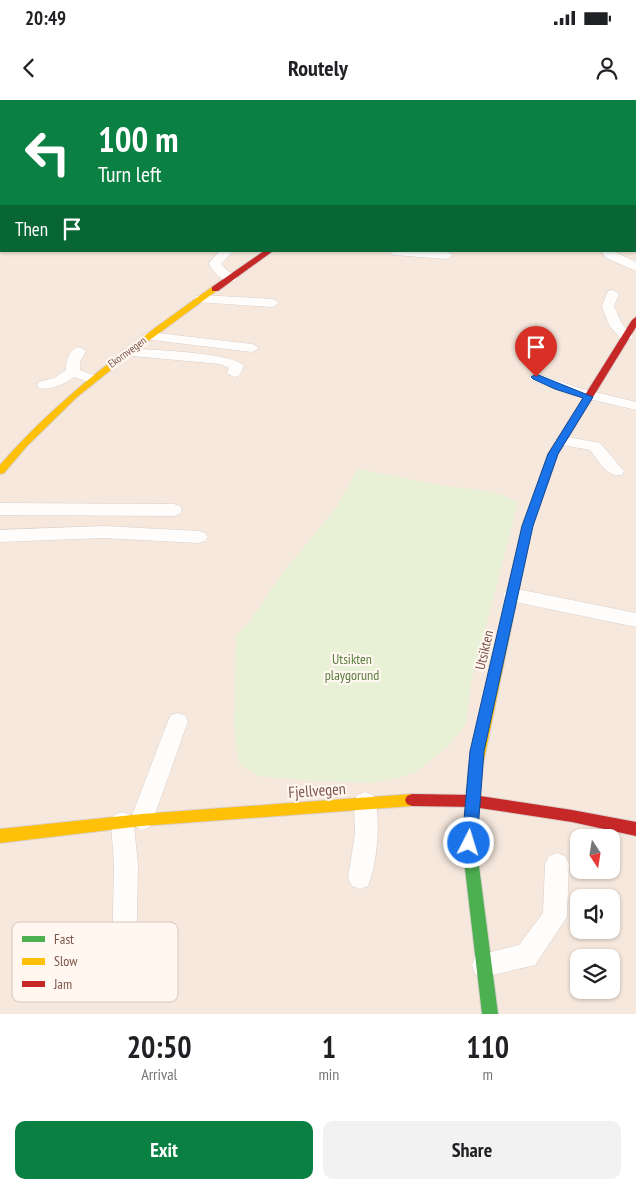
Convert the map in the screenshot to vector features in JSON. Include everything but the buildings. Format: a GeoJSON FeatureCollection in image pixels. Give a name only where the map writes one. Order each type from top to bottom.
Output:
{"type":"FeatureCollection","features":[{"type":"Feature","properties":{"kind":"street","name":"Ekornvegen"},"geometry":{"type":"LineString","coordinates":[[0,471],[16,449],[59,406],[91,379],[268,252]]}},
{"type":"Feature","properties":{"kind":"street","name":"Utsikten"},"geometry":{"type":"LineString","coordinates":[[490,1014],[469,843],[477,751],[528,526],[553,454],[636,320]]}},
{"type":"Feature","properties":{"kind":"street","name":"Fjellvegen"},"geometry":{"type":"LineString","coordinates":[[0,836],[132,821],[396,800],[472,801],[572,816],[636,829]]}},
{"type":"Feature","properties":{"kind":"lane"},"geometry":{"type":"LineString","coordinates":[[227,252],[215,263],[218,270],[231,278]]}},
{"type":"Feature","properties":{"kind":"lane"},"geometry":{"type":"LineString","coordinates":[[408,252],[448,255]]}},
{"type":"Feature","properties":{"kind":"lane"},"geometry":{"type":"LineString","coordinates":[[608,252],[610,255],[636,267]]}},
{"type":"Feature","properties":{"kind":"lane"},"geometry":{"type":"LineString","coordinates":[[614,294],[608,306],[616,325],[626,336]]}},
{"type":"Feature","properties":{"kind":"lane"},"geometry":{"type":"LineString","coordinates":[[201,299],[272,303]]}},
{"type":"Feature","properties":{"kind":"lane"},"geometry":{"type":"LineString","coordinates":[[149,336],[252,348]]}},
{"type":"Feature","properties":{"kind":"lane"},"geometry":{"type":"LineString","coordinates":[[73,372],[73,362],[79,351]]}},
{"type":"Feature","properties":{"kind":"lane"},"geometry":{"type":"LineString","coordinates":[[127,352],[222,360],[237,366],[234,373]]}},
{"type":"Feature","properties":{"kind":"lane"},"geometry":{"type":"LineString","coordinates":[[73,372],[91,379]]}},
{"type":"Feature","properties":{"kind":"lane"},"geometry":{"type":"LineString","coordinates":[[44,384],[59,381],[73,372]]}},
{"type":"Feature","properties":{"kind":"lane"},"geometry":{"type":"LineString","coordinates":[[536,377],[588,397],[636,406]]}},
{"type":"Feature","properties":{"kind":"lane"},"geometry":{"type":"LineString","coordinates":[[562,441],[595,446],[616,471]]}},
{"type":"Feature","properties":{"kind":"lane"},"geometry":{"type":"LineString","coordinates":[[0,509],[174,510]]}},
{"type":"Feature","properties":{"kind":"lane"},"geometry":{"type":"LineString","coordinates":[[0,536],[104,532],[199,537]]}},
{"type":"Feature","properties":{"kind":"lane"},"geometry":{"type":"LineString","coordinates":[[512,595],[636,620]]}},
{"type":"Feature","properties":{"kind":"lane"},"geometry":{"type":"LineString","coordinates":[[125,922],[126,865],[132,821],[178,721]]}},
{"type":"Feature","properties":{"kind":"lane"},"geometry":{"type":"LineString","coordinates":[[360,878],[366,834],[365,802]]}},
{"type":"Feature","properties":{"kind":"lane"},"geometry":{"type":"LineString","coordinates":[[484,965],[526,956],[555,917],[557,864]]}},
{"type":"Feature","properties":{"kind":"shaded area"},"geometry":{"type":"Polygon","coordinates":[[[0,252],[636,252],[636,1014],[0,1014],[0,252]]]}},
{"type":"Feature","properties":{"kind":"green space","name":"Utsikten playgorund"},"geometry":{"type":"Polygon","coordinates":[[[357,469],[443,485],[488,491],[503,495],[518,503],[471,683],[466,724],[448,746],[415,773],[374,783],[311,781],[258,776],[239,764],[234,729],[236,635],[250,621],[281,575],[337,507],[357,469]]]}},
{"type":"Feature","properties":{"kind":"traffic: fast"},"geometry":{"type":"LineString","coordinates":[[476,765],[469,843],[490,1014]]}},
{"type":"Feature","properties":{"kind":"traffic: slow"},"geometry":{"type":"LineString","coordinates":[[0,471],[23,444],[74,395],[129,351],[215,289]]}},
{"type":"Feature","properties":{"kind":"traffic: slow"},"geometry":{"type":"LineString","coordinates":[[476,765],[527,526],[536,502]]}},
{"type":"Feature","properties":{"kind":"traffic: slow"},"geometry":{"type":"LineString","coordinates":[[0,836],[142,820],[412,800]]}},
{"type":"Feature","properties":{"kind":"traffic: jam"},"geometry":{"type":"LineString","coordinates":[[215,289],[268,252]]}},
{"type":"Feature","properties":{"kind":"traffic: jam"},"geometry":{"type":"LineString","coordinates":[[536,502],[553,454],[636,320]]}},
{"type":"Feature","properties":{"kind":"traffic: jam"},"geometry":{"type":"LineString","coordinates":[[412,800],[473,801],[572,816],[636,829]]}},
{"type":"Feature","properties":{"kind":"route"},"geometry":{"type":"LineString","coordinates":[[469,843],[477,751],[528,526],[553,454],[588,397],[536,377]]}}]}
